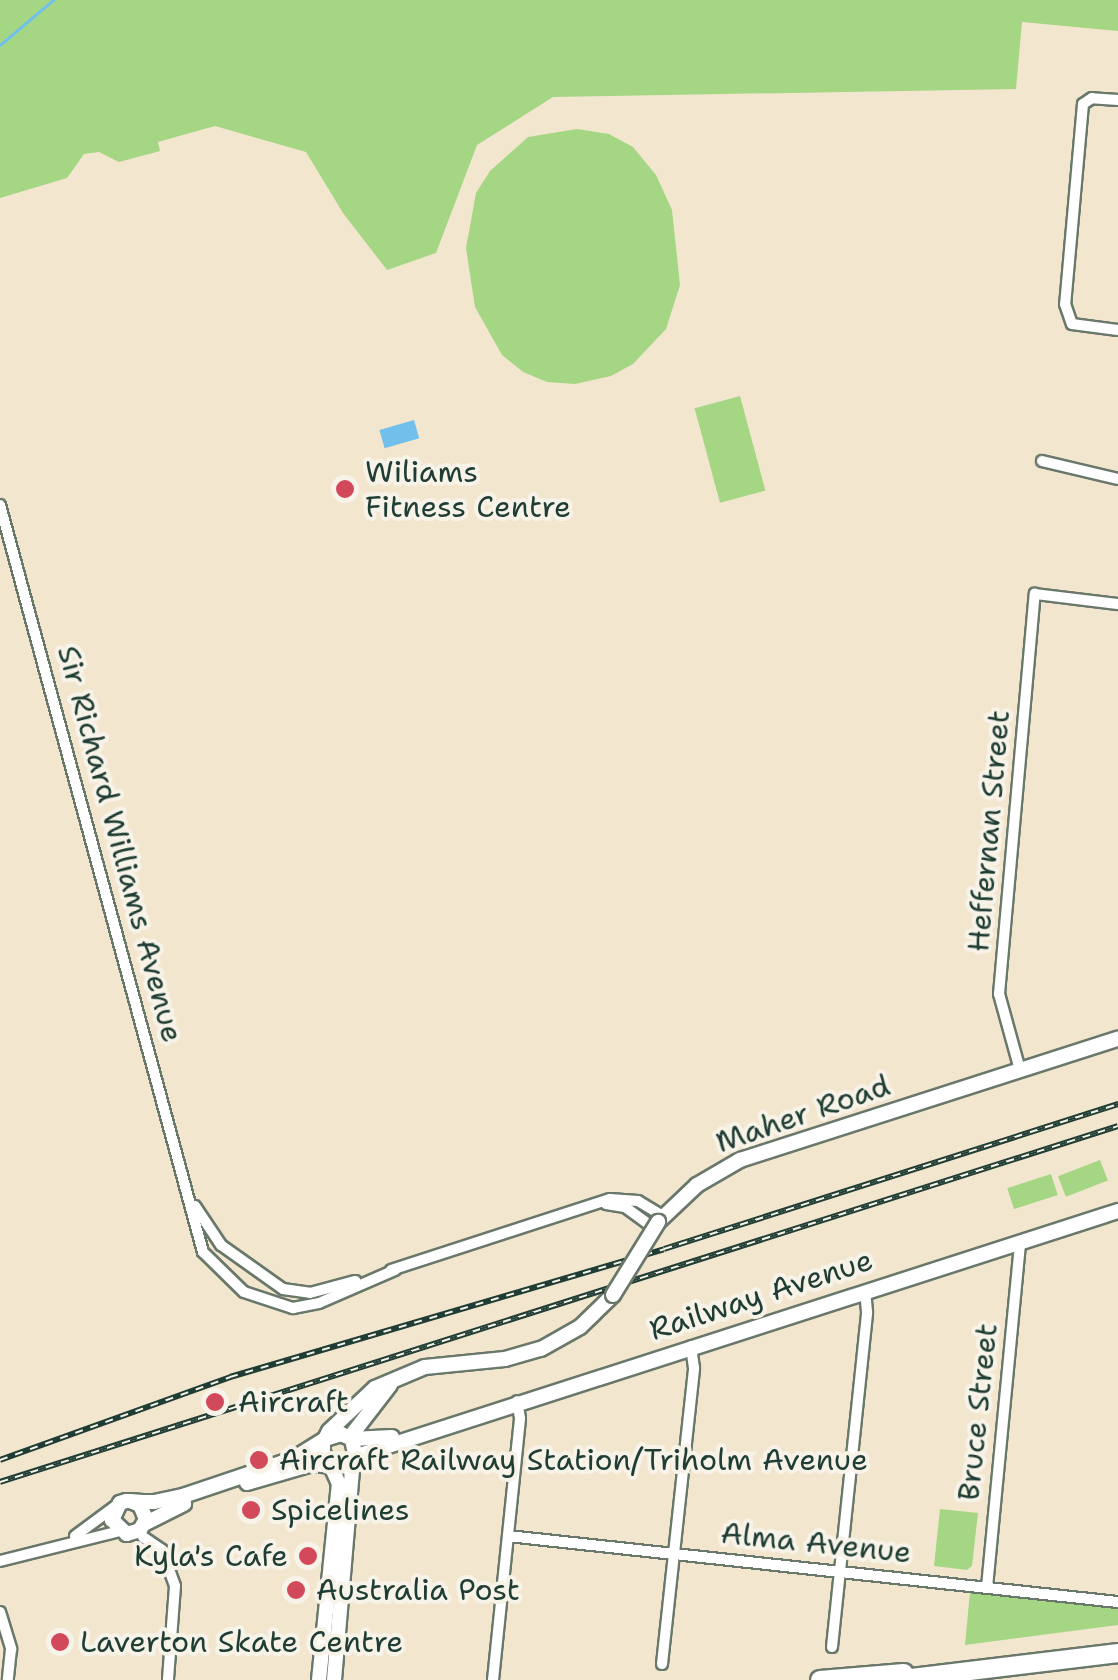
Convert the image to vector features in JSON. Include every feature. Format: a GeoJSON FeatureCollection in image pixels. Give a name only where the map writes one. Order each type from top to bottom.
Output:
{"type":"FeatureCollection","features":[{"type":"Feature","properties":{"kind":"highway"},"geometry":{"type":"LineString","coordinates":[[896,1680],[1118,1653]]}},
{"type":"Feature","properties":{"kind":"highway"},"geometry":{"type":"LineString","coordinates":[[820,1680],[1034,1663]]}},
{"type":"Feature","properties":{"kind":"street"},"geometry":{"type":"LineString","coordinates":[[1118,100],[1086,99],[1066,304],[1069,322],[1118,330]]}},
{"type":"Feature","properties":{"kind":"street"},"geometry":{"type":"LineString","coordinates":[[1042,460],[1118,479]]}},
{"type":"Feature","properties":{"kind":"street","name":"Sir Richard Williams Avenue"},"geometry":{"type":"LineString","coordinates":[[0,505],[191,1196],[203,1252],[235,1286],[275,1304],[300,1307],[394,1270],[590,1206],[628,1198],[656,1223]]}},
{"type":"Feature","properties":{"kind":"street","name":"Heffernan Street"},"geometry":{"type":"LineString","coordinates":[[1020,1070],[999,994],[1035,594],[1118,604]]}},
{"type":"Feature","properties":{"kind":"street","name":"Maher Road"},"geometry":{"type":"LineString","coordinates":[[325,1439],[371,1391],[397,1377],[425,1367],[505,1360],[541,1349],[580,1327],[612,1295],[656,1223],[697,1185],[740,1160],[1118,1039]]}},
{"type":"Feature","properties":{"kind":"street","name":"Sir Richard Williams Avenue"},"geometry":{"type":"LineString","coordinates":[[191,1196],[214,1238],[278,1287],[299,1293],[394,1270]]}},
{"type":"Feature","properties":{"kind":"street","name":"Railway Avenue"},"geometry":{"type":"LineString","coordinates":[[353,1458],[518,1401],[1118,1211]]}},
{"type":"Feature","properties":{"kind":"street","name":"Bruce Street"},"geometry":{"type":"LineString","coordinates":[[986,1587],[1020,1242]]}},
{"type":"Feature","properties":{"kind":"street"},"geometry":{"type":"LineString","coordinates":[[235,1286],[250,1268]]}},
{"type":"Feature","properties":{"kind":"street"},"geometry":{"type":"LineString","coordinates":[[832,1647],[868,1312],[866,1291]]}},
{"type":"Feature","properties":{"kind":"street"},"geometry":{"type":"LineString","coordinates":[[662,1664],[694,1368],[692,1346]]}},
{"type":"Feature","properties":{"kind":"street"},"geometry":{"type":"LineString","coordinates":[[319,1680],[353,1458],[351,1438],[360,1418],[397,1377]]}},
{"type":"Feature","properties":{"kind":"street"},"geometry":{"type":"LineString","coordinates":[[493,1680],[520,1418],[518,1401]]}},
{"type":"Feature","properties":{"kind":"street","name":"Railway Avenue"},"geometry":{"type":"LineString","coordinates":[[351,1438],[422,1432]]}},
{"type":"Feature","properties":{"kind":"street"},"geometry":{"type":"LineString","coordinates":[[70,1540],[124,1503],[174,1499],[293,1458],[325,1439],[341,1434],[351,1438]]}},
{"type":"Feature","properties":{"kind":"street"},"geometry":{"type":"LineString","coordinates":[[325,1439],[322,1453],[339,1484],[339,1545]]}},
{"type":"Feature","properties":{"kind":"street"},"geometry":{"type":"LineString","coordinates":[[0,1561],[70,1540],[119,1531],[132,1534],[172,1508],[312,1464],[344,1467],[353,1458]]}},
{"type":"Feature","properties":{"kind":"street"},"geometry":{"type":"LineString","coordinates":[[124,1503],[143,1509],[143,1529],[164,1555],[175,1586],[168,1680]]}},
{"type":"Feature","properties":{"kind":"street"},"geometry":{"type":"LineString","coordinates":[[119,1531],[112,1516],[124,1503]]}},
{"type":"Feature","properties":{"kind":"street","name":"Alma Avenue"},"geometry":{"type":"LineString","coordinates":[[508,1536],[1118,1602]]}},
{"type":"Feature","properties":{"kind":"street"},"geometry":{"type":"LineString","coordinates":[[0,1612],[11,1649],[8,1680]]}},
{"type":"Feature","properties":{"kind":"street"},"geometry":{"type":"LineString","coordinates":[[328,1640],[334,1680]]}},
{"type":"Feature","properties":{"kind":"green space"},"geometry":{"type":"Polygon","coordinates":[[[0,0],[1118,0],[1118,31],[1022,22],[1016,89],[553,97],[477,145],[436,253],[387,270],[343,213],[306,152],[215,126],[158,142],[160,151],[119,162],[99,152],[84,154],[67,178],[0,198],[0,0]]]}},
{"type":"Feature","properties":{"kind":"green space"},"geometry":{"type":"Polygon","coordinates":[[[577,129],[609,134],[633,147],[656,175],[672,210],[680,285],[666,329],[633,364],[611,376],[575,384],[547,382],[523,372],[502,355],[475,307],[466,248],[476,193],[490,171],[528,137],[577,129]]]}},
{"type":"Feature","properties":{"kind":"green space"},"geometry":{"type":"Polygon","coordinates":[[[740,396],[765,491],[720,503],[695,408],[740,396]]]}},
{"type":"Feature","properties":{"kind":"green space"},"geometry":{"type":"Polygon","coordinates":[[[1100,1160],[1108,1181],[1066,1197],[1058,1176],[1100,1160]]]}},
{"type":"Feature","properties":{"kind":"green space"},"geometry":{"type":"Polygon","coordinates":[[[1051,1174],[1058,1195],[1014,1209],[1007,1188],[1051,1174]]]}},
{"type":"Feature","properties":{"kind":"green space"},"geometry":{"type":"Polygon","coordinates":[[[940,1509],[978,1513],[972,1566],[967,1570],[934,1566],[940,1509]]]}},
{"type":"Feature","properties":{"kind":"green space"},"geometry":{"type":"Polygon","coordinates":[[[970,1592],[1118,1607],[1118,1625],[965,1645],[970,1592]]]}},
{"type":"Feature","properties":{"kind":"water"},"geometry":{"type":"Polygon","coordinates":[[[414,420],[419,438],[385,448],[379,430],[414,420]]]}},
{"type":"Feature","properties":{"kind":"waterway"},"geometry":{"type":"LineString","coordinates":[[0,45],[53,0]]}},
{"type":"Feature","properties":{"kind":"railway"},"geometry":{"type":"LineString","coordinates":[[0,1460],[230,1377],[664,1249],[1118,1104]]}},
{"type":"Feature","properties":{"kind":"railway"},"geometry":{"type":"LineString","coordinates":[[0,1482],[1118,1126]]}},
{"type":"Feature","properties":{"kind":"place","name":"Wiliams Fitness Centre"},"geometry":{"type":"Point","coordinates":[345,489]}},
{"type":"Feature","properties":{"kind":"place","name":"Aircraft"},"geometry":{"type":"Point","coordinates":[215,1402]}},
{"type":"Feature","properties":{"kind":"place","name":"Aircraft Railway Station/Triholm Avenue"},"geometry":{"type":"Point","coordinates":[259,1460]}},
{"type":"Feature","properties":{"kind":"place","name":"Spicelines"},"geometry":{"type":"Point","coordinates":[251,1510]}},
{"type":"Feature","properties":{"kind":"place","name":"Kyla's Cafe"},"geometry":{"type":"Point","coordinates":[308,1556]}},
{"type":"Feature","properties":{"kind":"place","name":"Australia Post"},"geometry":{"type":"Point","coordinates":[296,1590]}},
{"type":"Feature","properties":{"kind":"place","name":"Laverton Skate Centre"},"geometry":{"type":"Point","coordinates":[60,1642]}}]}
